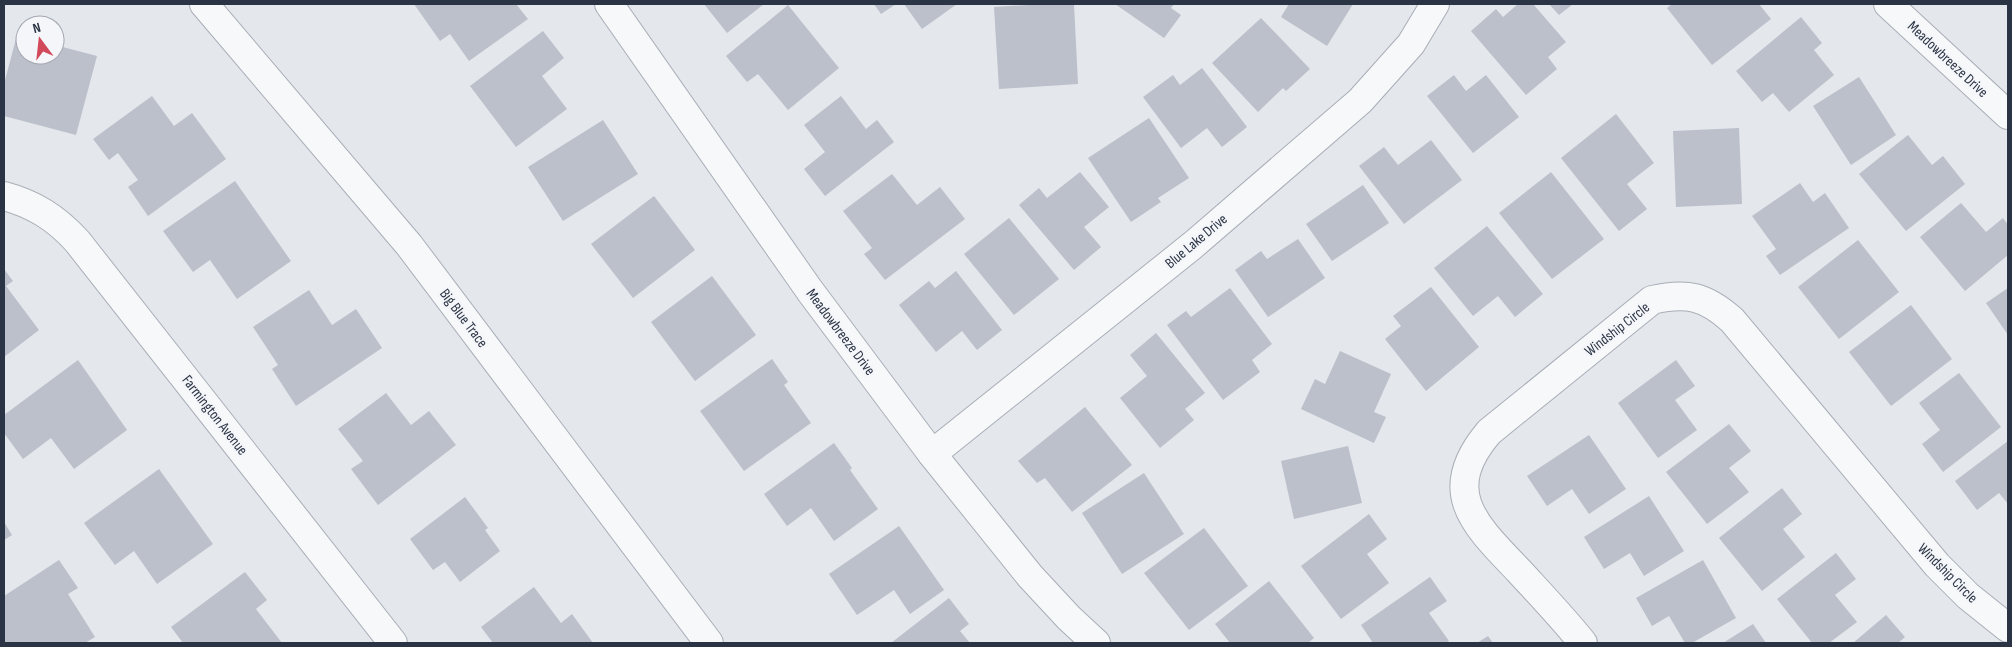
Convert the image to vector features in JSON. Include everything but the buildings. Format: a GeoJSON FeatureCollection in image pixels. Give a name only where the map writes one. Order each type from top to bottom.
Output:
{"type":"FeatureCollection","features":[{"type":"Feature","properties":{"kind":"street","name":"Big Blue Trace"},"geometry":{"type":"LineString","coordinates":[[204,4],[409,246],[709,643]]}},
{"type":"Feature","properties":{"kind":"street","name":"Meadowbreeze Drive"},"geometry":{"type":"LineString","coordinates":[[609,4],[810,291],[932,454],[1030,576],[1069,618],[1096,643]]}},
{"type":"Feature","properties":{"kind":"street","name":"Blue Lake Drive"},"geometry":{"type":"LineString","coordinates":[[932,454],[1192,245],[1360,100],[1411,44],[1435,4]]}},
{"type":"Feature","properties":{"kind":"street","name":"Meadowbreeze Drive"},"geometry":{"type":"LineString","coordinates":[[1888,4],[2008,115]]}},
{"type":"Feature","properties":{"kind":"street","name":"Farmington Avenue"},"geometry":{"type":"LineString","coordinates":[[14,199],[44,211],[62,224],[78,241],[393,643]]}},
{"type":"Feature","properties":{"kind":"street","name":"Windship Circle"},"geometry":{"type":"LineString","coordinates":[[1583,643],[1562,617],[1486,536],[1469,512],[1464,491],[1466,469],[1474,448],[1489,432],[1652,300],[1674,295],[1696,297],[1716,306],[1732,320],[1936,566],[1968,596],[2008,628]]}}]}
